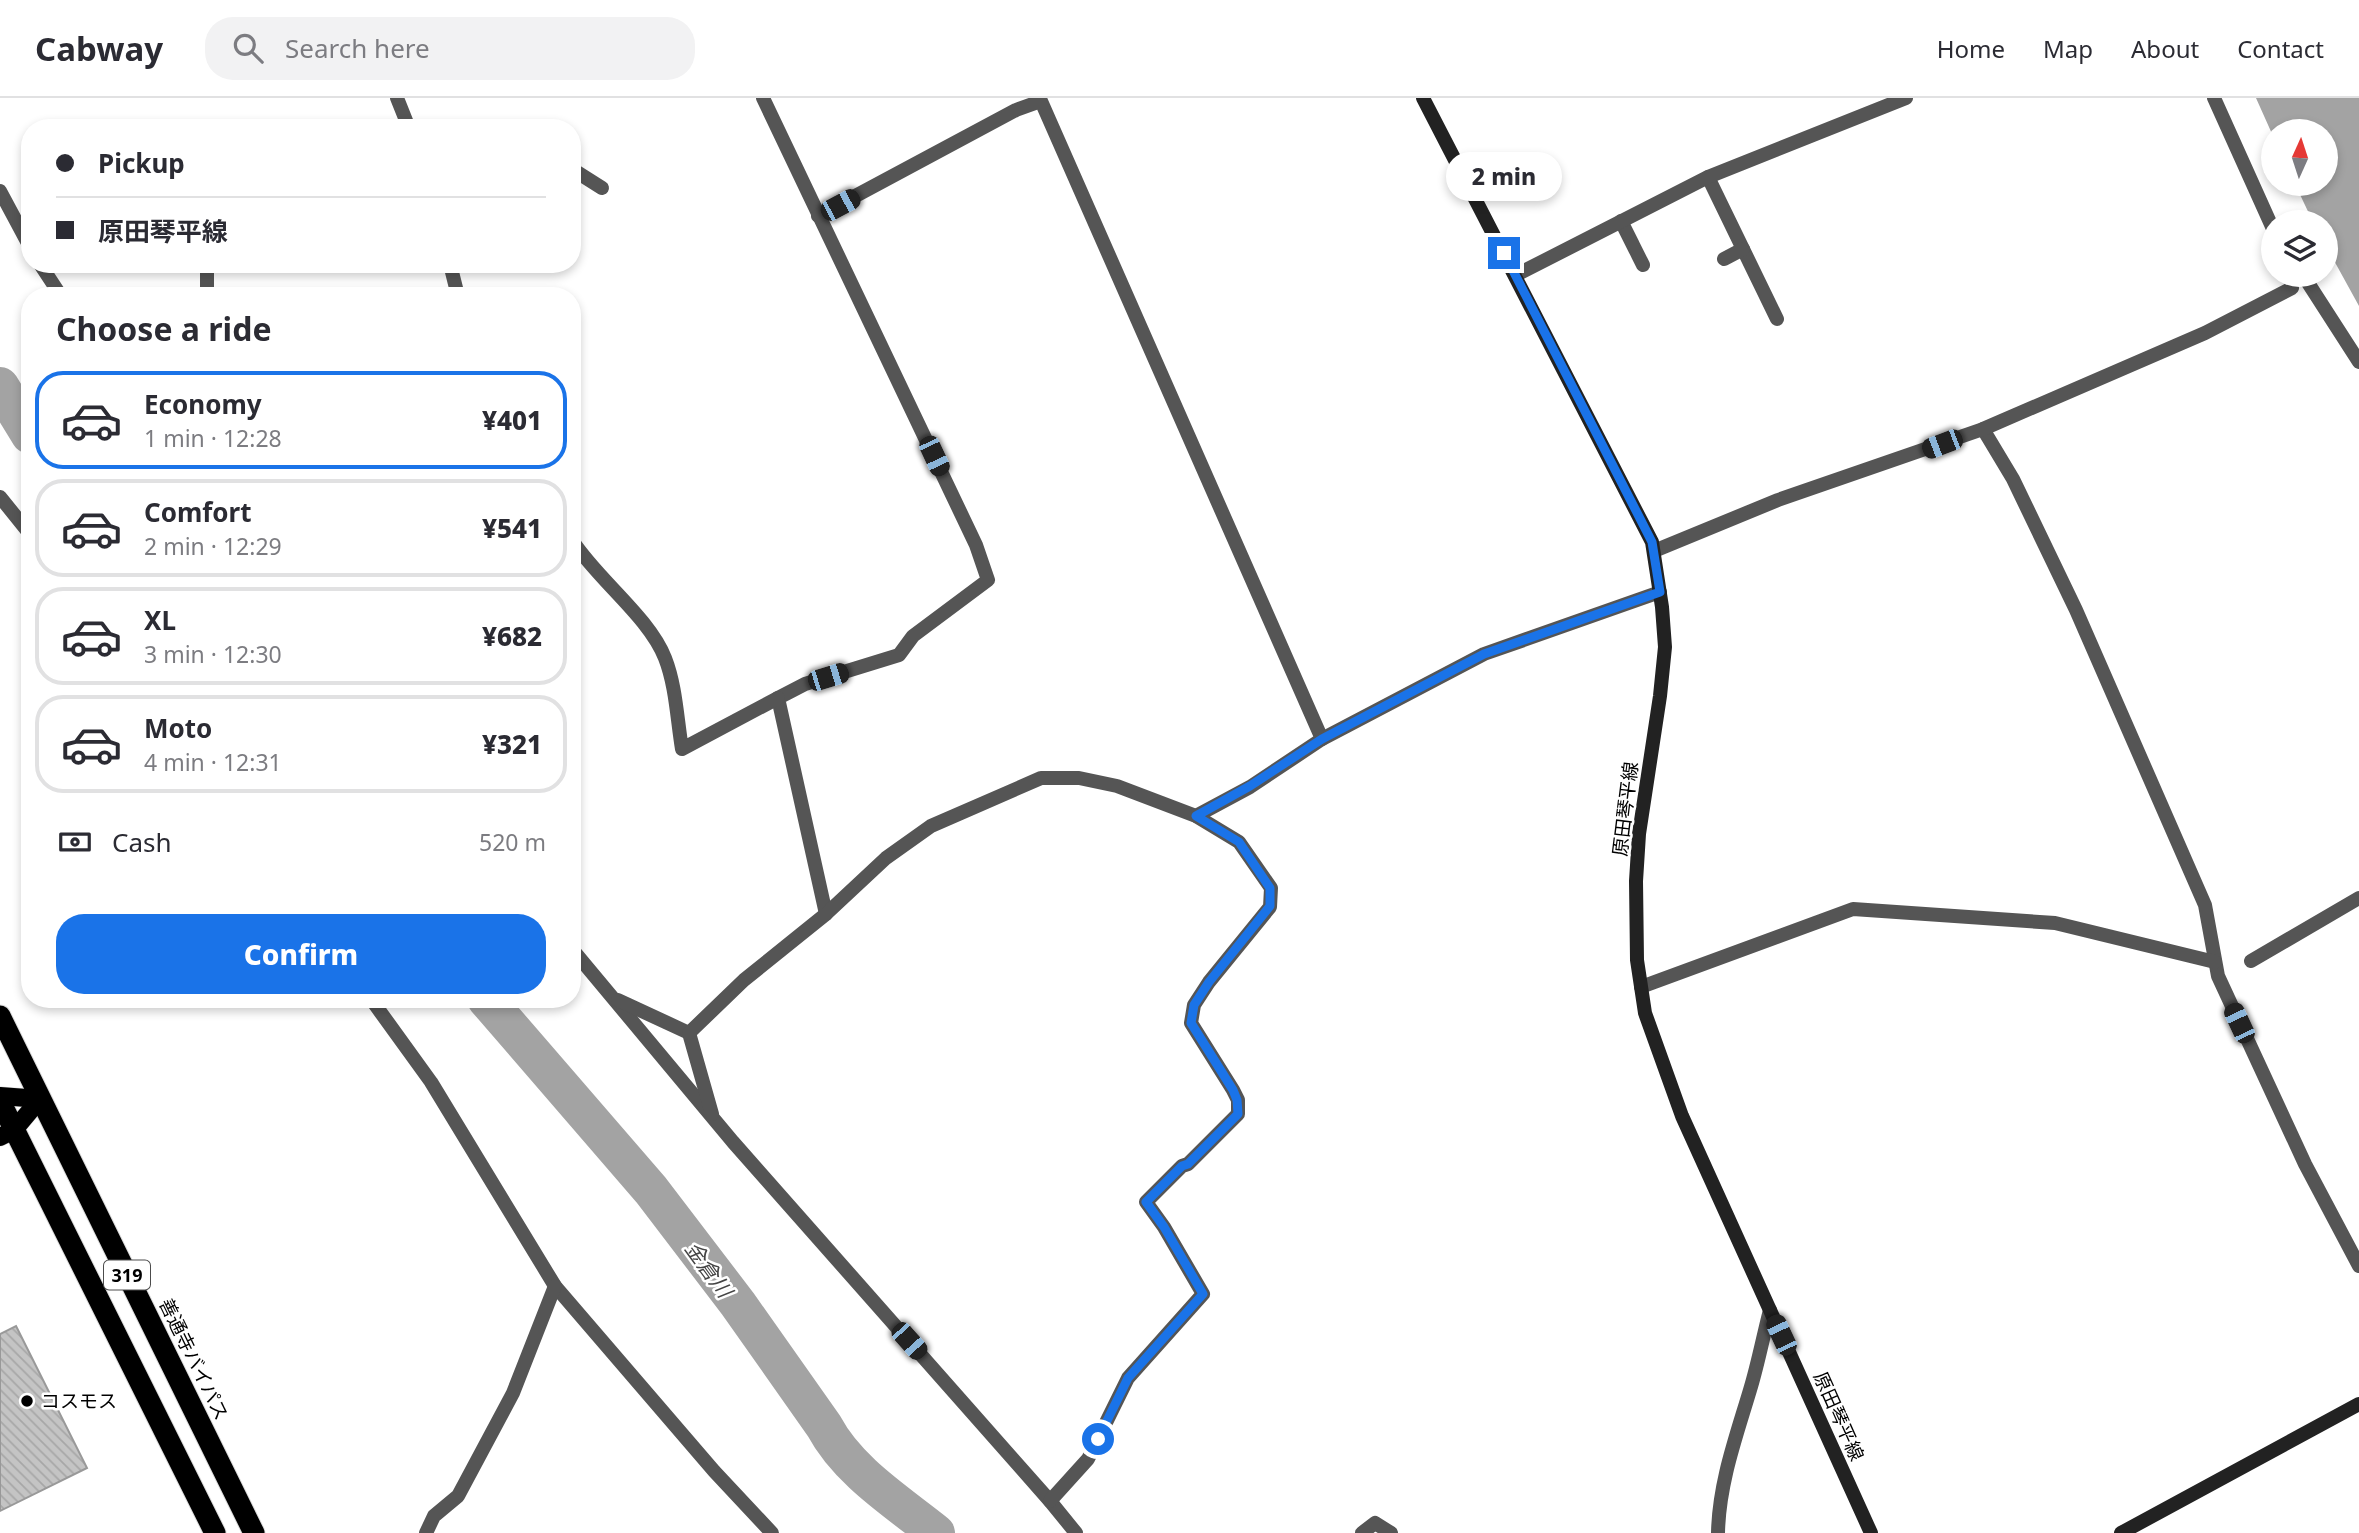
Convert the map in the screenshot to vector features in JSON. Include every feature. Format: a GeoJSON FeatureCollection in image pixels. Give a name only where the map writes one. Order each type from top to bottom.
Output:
{"type":"FeatureCollection","features":[{"type":"Feature","properties":{"kind":"highway","name":"善通寺バイパス"},"geometry":{"type":"LineString","coordinates":[[0,1016],[254,1533]]}},
{"type":"Feature","properties":{"kind":"highway","name":"319"},"geometry":{"type":"LineString","coordinates":[[0,1099],[7,1133],[215,1533]]}},
{"type":"Feature","properties":{"kind":"main road","name":"原田琴平線"},"geometry":{"type":"LineString","coordinates":[[1423,98],[1652,542],[1665,648],[1639,834],[1636,881],[1637,960],[1645,1013],[1682,1116],[1871,1533]]}},
{"type":"Feature","properties":{"kind":"main road"},"geometry":{"type":"LineString","coordinates":[[0,1099],[40,1099]]}},
{"type":"Feature","properties":{"kind":"main road"},"geometry":{"type":"LineString","coordinates":[[7,1133],[40,1099]]}},
{"type":"Feature","properties":{"kind":"main road"},"geometry":{"type":"LineString","coordinates":[[2121,1533],[2359,1405]]}},
{"type":"Feature","properties":{"kind":"street"},"geometry":{"type":"LineString","coordinates":[[397,98],[405,119]]}},
{"type":"Feature","properties":{"kind":"street"},"geometry":{"type":"LineString","coordinates":[[581,554],[617,592],[665,657],[682,748],[805,684],[899,654],[914,636],[988,580],[976,545],[763,98]]}},
{"type":"Feature","properties":{"kind":"street"},"geometry":{"type":"LineString","coordinates":[[1516,275],[1708,177],[1906,98]]}},
{"type":"Feature","properties":{"kind":"street"},"geometry":{"type":"LineString","coordinates":[[2214,98],[2264,210]]}},
{"type":"Feature","properties":{"kind":"street"},"geometry":{"type":"LineString","coordinates":[[818,216],[1013,104],[1041,101],[1322,739]]}},
{"type":"Feature","properties":{"kind":"street"},"geometry":{"type":"LineString","coordinates":[[581,175],[602,188]]}},
{"type":"Feature","properties":{"kind":"street"},"geometry":{"type":"LineString","coordinates":[[1708,177],[1777,319]]}},
{"type":"Feature","properties":{"kind":"street"},"geometry":{"type":"LineString","coordinates":[[0,191],[21,230]]}},
{"type":"Feature","properties":{"kind":"street"},"geometry":{"type":"LineString","coordinates":[[1621,221],[1643,265]]}},
{"type":"Feature","properties":{"kind":"street"},"geometry":{"type":"LineString","coordinates":[[1724,259],[1743,248]]}},
{"type":"Feature","properties":{"kind":"street"},"geometry":{"type":"LineString","coordinates":[[2311,287],[2359,362]]}},
{"type":"Feature","properties":{"kind":"street"},"geometry":{"type":"LineString","coordinates":[[1654,551],[1778,500],[1983,429],[2205,333],[2292,288]]}},
{"type":"Feature","properties":{"kind":"street"},"geometry":{"type":"LineString","coordinates":[[1983,429],[2013,479],[2076,610],[2205,905],[2218,976],[2305,1164],[2359,1266]]}},
{"type":"Feature","properties":{"kind":"street"},"geometry":{"type":"LineString","coordinates":[[0,497],[21,523]]}},
{"type":"Feature","properties":{"kind":"street"},"geometry":{"type":"LineString","coordinates":[[1196,816],[1250,786],[1322,739],[1484,654],[1660,592]]}},
{"type":"Feature","properties":{"kind":"street"},"geometry":{"type":"LineString","coordinates":[[778,698],[826,914]]}},
{"type":"Feature","properties":{"kind":"street"},"geometry":{"type":"LineString","coordinates":[[689,1033],[744,980],[826,914],[886,858],[931,826],[1041,778],[1079,778],[1117,786],[1196,816],[1239,842],[1270,888],[1270,906],[1209,982],[1194,1005],[1191,1023],[1233,1090],[1238,1114],[1146,1202],[1164,1227],[1203,1294],[1128,1378],[1088,1459],[1050,1501]]}},
{"type":"Feature","properties":{"kind":"street"},"geometry":{"type":"LineString","coordinates":[[2251,961],[2359,898]]}},
{"type":"Feature","properties":{"kind":"street"},"geometry":{"type":"LineString","coordinates":[[1641,987],[1853,909],[2055,923],[2214,962]]}},
{"type":"Feature","properties":{"kind":"street"},"geometry":{"type":"LineString","coordinates":[[581,960],[713,1119],[1076,1533]]}},
{"type":"Feature","properties":{"kind":"street"},"geometry":{"type":"LineString","coordinates":[[612,998],[689,1033],[713,1119]]}},
{"type":"Feature","properties":{"kind":"street"},"geometry":{"type":"LineString","coordinates":[[378,1008],[431,1082],[555,1286],[772,1533]]}},
{"type":"Feature","properties":{"kind":"street"},"geometry":{"type":"LineString","coordinates":[[426,1533],[434,1516],[458,1496],[513,1393],[555,1286]]}},
{"type":"Feature","properties":{"kind":"street"},"geometry":{"type":"LineString","coordinates":[[1718,1533],[1720,1499],[1726,1472],[1770,1310]]}},
{"type":"Feature","properties":{"kind":"street"},"geometry":{"type":"LineString","coordinates":[[1362,1533],[1375,1523],[1391,1533]]}},
{"type":"Feature","properties":{"kind":"shaded area"},"geometry":{"type":"Polygon","coordinates":[[[2256,98],[2359,98],[2359,306],[2338,268],[2338,210],[2307,210],[2301,196],[2338,196],[2338,119],[2265,119],[2256,98]]]}},
{"type":"Feature","properties":{"kind":"building","name":"コスモス"},"geometry":{"type":"Polygon","coordinates":[[[16,1326],[87,1468],[0,1511],[0,1334],[16,1326]]]}},
{"type":"Feature","properties":{"kind":"waterway","name":"金倉川"},"geometry":{"type":"LineString","coordinates":[[0,386],[21,420]]}},
{"type":"Feature","properties":{"kind":"waterway","name":"金倉川"},"geometry":{"type":"LineString","coordinates":[[494,1008],[651,1190],[738,1304],[846,1457],[874,1484],[936,1533]]}},
{"type":"Feature","properties":{"kind":"place","name":"コスモス"},"geometry":{"type":"Point","coordinates":[27,1401]}},
{"type":"Feature","properties":{"kind":"route"},"geometry":{"type":"LineString","coordinates":[[1098,1439],[1128,1378],[1203,1294],[1164,1227],[1146,1202],[1238,1114],[1233,1090],[1191,1023],[1194,1005],[1209,982],[1270,906],[1270,888],[1239,842],[1196,816],[1250,786],[1322,739],[1484,654],[1660,592],[1652,542],[1504,253]]}}]}
